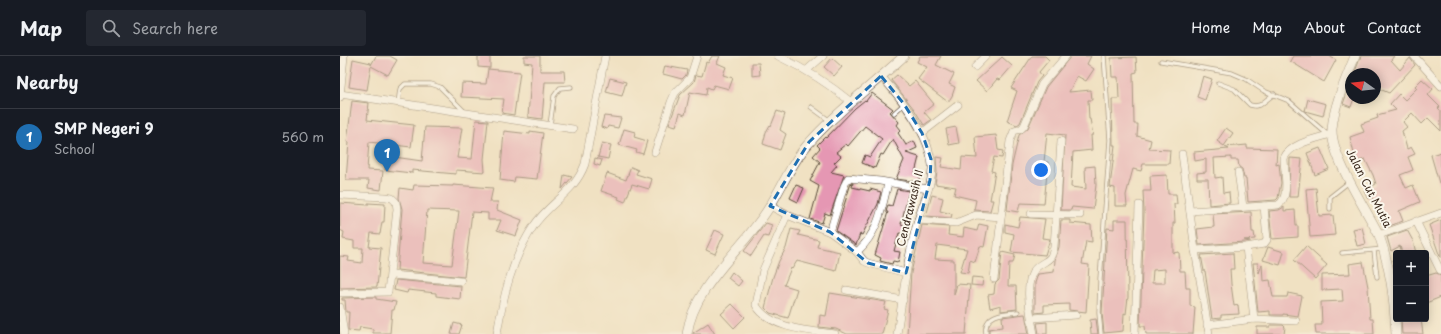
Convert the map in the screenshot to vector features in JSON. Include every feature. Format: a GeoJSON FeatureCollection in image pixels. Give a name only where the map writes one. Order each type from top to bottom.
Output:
{"type":"FeatureCollection","features":[{"type":"Feature","properties":{"kind":"street"},"geometry":{"type":"LineString","coordinates":[[344,56],[340,95],[465,112],[573,129]]}},
{"type":"Feature","properties":{"kind":"street"},"geometry":{"type":"LineString","coordinates":[[497,334],[505,292],[514,265],[533,227],[574,186],[582,173],[585,164],[605,56]]}},
{"type":"Feature","properties":{"kind":"street"},"geometry":{"type":"LineString","coordinates":[[655,152],[671,102],[675,94],[690,78],[697,56]]}},
{"type":"Feature","properties":{"kind":"street"},"geometry":{"type":"LineString","coordinates":[[778,56],[807,70],[829,84],[851,102]]}},
{"type":"Feature","properties":{"kind":"street"},"geometry":{"type":"LineString","coordinates":[[807,70],[823,56]]}},
{"type":"Feature","properties":{"kind":"street"},"geometry":{"type":"LineString","coordinates":[[686,334],[691,315],[700,297],[770,206],[780,186],[809,142],[830,121],[904,56]]}},
{"type":"Feature","properties":{"kind":"street"},"geometry":{"type":"LineString","coordinates":[[975,67],[986,56]]}},
{"type":"Feature","properties":{"kind":"street"},"geometry":{"type":"LineString","coordinates":[[994,279],[1008,151],[1014,131],[1021,129],[1024,126],[1042,84],[1066,56]]}},
{"type":"Feature","properties":{"kind":"street","name":"Jalan Cut Mutia"},"geometry":{"type":"LineString","coordinates":[[1355,56],[1336,111],[1330,135],[1350,181],[1379,235],[1379,250],[1391,276],[1396,334]]}},
{"type":"Feature","properties":{"kind":"street"},"geometry":{"type":"LineString","coordinates":[[1414,56],[1441,86]]}},
{"type":"Feature","properties":{"kind":"street","name":"Cendrawasih II"},"geometry":{"type":"LineString","coordinates":[[881,76],[904,104],[922,133],[929,151],[932,165],[928,189],[918,220],[906,273],[897,334]]}},
{"type":"Feature","properties":{"kind":"street"},"geometry":{"type":"LineString","coordinates":[[922,133],[958,105]]}},
{"type":"Feature","properties":{"kind":"street"},"geometry":{"type":"LineString","coordinates":[[1190,211],[1278,205],[1284,200],[1284,158],[1286,153],[1298,146],[1330,135]]}},
{"type":"Feature","properties":{"kind":"street"},"geometry":{"type":"LineString","coordinates":[[1034,334],[1029,292],[1030,280],[1037,267],[1049,261],[1053,254],[1061,141]]}},
{"type":"Feature","properties":{"kind":"street"},"geometry":{"type":"LineString","coordinates":[[1182,154],[1194,250],[1208,334]]}},
{"type":"Feature","properties":{"kind":"street"},"geometry":{"type":"LineString","coordinates":[[1238,172],[1244,207]]}},
{"type":"Feature","properties":{"kind":"street"},"geometry":{"type":"LineString","coordinates":[[830,232],[847,179],[856,178],[928,189]]}},
{"type":"Feature","properties":{"kind":"street"},"geometry":{"type":"LineString","coordinates":[[857,252],[864,245],[877,226],[888,183]]}},
{"type":"Feature","properties":{"kind":"street"},"geometry":{"type":"LineString","coordinates":[[340,195],[392,198],[396,202],[397,209],[392,274],[388,292],[340,293]]}},
{"type":"Feature","properties":{"kind":"street"},"geometry":{"type":"LineString","coordinates":[[1135,334],[1137,228],[1140,205]]}},
{"type":"Feature","properties":{"kind":"street"},"geometry":{"type":"LineString","coordinates":[[770,206],[786,215],[830,232],[857,252],[864,261],[868,263],[906,273]]}},
{"type":"Feature","properties":{"kind":"street"},"geometry":{"type":"LineString","coordinates":[[1194,250],[1246,247],[1264,244],[1267,240],[1264,206]]}},
{"type":"Feature","properties":{"kind":"street"},"geometry":{"type":"LineString","coordinates":[[1379,235],[1441,212]]}},
{"type":"Feature","properties":{"kind":"street"},"geometry":{"type":"LineString","coordinates":[[1031,214],[1056,213],[1080,215]]}},
{"type":"Feature","properties":{"kind":"street"},"geometry":{"type":"LineString","coordinates":[[786,215],[764,270],[756,305],[759,310],[778,323],[795,329],[835,334]]}},
{"type":"Feature","properties":{"kind":"street"},"geometry":{"type":"LineString","coordinates":[[918,220],[956,223],[976,215],[1001,217]]}},
{"type":"Feature","properties":{"kind":"street"},"geometry":{"type":"LineString","coordinates":[[1416,221],[1440,270]]}},
{"type":"Feature","properties":{"kind":"street"},"geometry":{"type":"LineString","coordinates":[[1246,247],[1254,319]]}},
{"type":"Feature","properties":{"kind":"street"},"geometry":{"type":"LineString","coordinates":[[392,274],[461,281]]}},
{"type":"Feature","properties":{"kind":"street"},"geometry":{"type":"LineString","coordinates":[[846,290],[903,300]]}},
{"type":"Feature","properties":{"kind":"street"},"geometry":{"type":"LineString","coordinates":[[340,306],[344,334]]}},
{"type":"Feature","properties":{"kind":"street"},"geometry":{"type":"LineString","coordinates":[[1032,318],[1076,315]]}},
{"type":"Feature","properties":{"kind":"street"},"geometry":{"type":"LineString","coordinates":[[1207,325],[1254,319],[1296,321]]}},
{"type":"Feature","properties":{"kind":"lane"},"geometry":{"type":"LineString","coordinates":[[1101,334],[1099,313],[1100,279],[1110,147],[1104,56]]}},
{"type":"Feature","properties":{"kind":"lane"},"geometry":{"type":"LineString","coordinates":[[1161,61],[1232,73],[1246,79],[1264,91],[1289,101],[1330,135]]}},
{"type":"Feature","properties":{"kind":"lane"},"geometry":{"type":"LineString","coordinates":[[1218,83],[1234,89],[1250,105],[1255,106],[1260,105],[1274,94]]}},
{"type":"Feature","properties":{"kind":"lane"},"geometry":{"type":"LineString","coordinates":[[398,103],[400,89],[406,84],[431,84],[440,87],[465,112]]}},
{"type":"Feature","properties":{"kind":"lane"},"geometry":{"type":"LineString","coordinates":[[550,125],[554,96],[560,88],[571,87]]}},
{"type":"Feature","properties":{"kind":"lane"},"geometry":{"type":"LineString","coordinates":[[894,113],[904,104]]}},
{"type":"Feature","properties":{"kind":"lane"},"geometry":{"type":"LineString","coordinates":[[811,107],[830,121]]}},
{"type":"Feature","properties":{"kind":"lane"},"geometry":{"type":"LineString","coordinates":[[1330,209],[1330,197],[1350,181]]}},
{"type":"Feature","properties":{"kind":"lane"},"geometry":{"type":"LineString","coordinates":[[1342,253],[1379,250],[1377,277]]}},
{"type":"Feature","properties":{"kind":"lane"},"geometry":{"type":"LineString","coordinates":[[986,334],[985,328],[988,321],[993,316],[1001,313],[1018,312]]}},
{"type":"Feature","properties":{"kind":"highlighted area"},"geometry":{"type":"Polygon","coordinates":[[[881,76],[904,104],[922,133],[931,159],[930,180],[906,273],[868,263],[830,232],[770,206],[809,142],[881,76]]]}},
{"type":"Feature","properties":{"kind":"building"},"geometry":{"type":"Polygon","coordinates":[[[376,56],[390,56],[397,60],[388,75],[371,66],[367,90],[349,87],[353,59],[371,63],[371,65],[376,56]]]}},
{"type":"Feature","properties":{"kind":"building"},"geometry":{"type":"Polygon","coordinates":[[[478,56],[490,56],[490,68],[478,67],[478,56]]]}},
{"type":"Feature","properties":{"kind":"building"},"geometry":{"type":"Polygon","coordinates":[[[524,56],[540,56],[540,71],[564,71],[565,82],[545,82],[542,119],[528,117],[532,63],[524,62],[524,56]]]}},
{"type":"Feature","properties":{"kind":"building"},"geometry":{"type":"Polygon","coordinates":[[[712,56],[720,56],[717,63],[726,67],[723,75],[733,78],[729,89],[714,85],[712,89],[707,87],[706,95],[690,92],[685,115],[680,113],[676,126],[669,124],[680,95],[694,82],[696,75],[702,76],[706,62],[708,63],[712,56]]]}},
{"type":"Feature","properties":{"kind":"building"},"geometry":{"type":"Polygon","coordinates":[[[920,56],[941,56],[936,65],[954,74],[949,84],[955,87],[948,102],[918,79],[927,67],[917,62],[920,56]]]}},
{"type":"Feature","properties":{"kind":"building"},"geometry":{"type":"Polygon","coordinates":[[[1032,56],[1045,56],[1049,60],[1039,72],[1042,76],[1037,82],[1020,123],[1017,125],[1007,121],[1017,91],[1011,88],[1032,56]]]}},
{"type":"Feature","properties":{"kind":"building"},"geometry":{"type":"Polygon","coordinates":[[[1071,56],[1091,56],[1087,64],[1094,69],[1086,81],[1077,76],[1069,92],[1091,90],[1092,100],[1088,100],[1089,119],[1093,135],[1091,135],[1092,150],[1073,152],[1071,187],[1086,189],[1085,167],[1095,166],[1096,185],[1093,209],[1072,207],[1071,210],[1061,210],[1065,135],[1047,133],[1044,162],[1048,162],[1044,204],[1020,203],[1018,212],[1007,210],[1012,165],[1019,135],[1028,128],[1046,87],[1071,56]]]}},
{"type":"Feature","properties":{"kind":"building"},"geometry":{"type":"Polygon","coordinates":[[[1293,56],[1329,56],[1336,60],[1324,82],[1290,61],[1293,56]]]}},
{"type":"Feature","properties":{"kind":"building"},"geometry":{"type":"Polygon","coordinates":[[[1361,56],[1394,56],[1391,60],[1400,70],[1410,58],[1415,65],[1389,93],[1381,90],[1381,68],[1356,68],[1361,56]]]}},
{"type":"Feature","properties":{"kind":"building"},"geometry":{"type":"Polygon","coordinates":[[[1002,57],[1012,66],[1000,80],[997,79],[987,91],[976,81],[1002,57]]]}},
{"type":"Feature","properties":{"kind":"building"},"geometry":{"type":"Polygon","coordinates":[[[1136,57],[1137,72],[1133,73],[1134,124],[1138,124],[1137,136],[1151,140],[1149,149],[1170,150],[1169,164],[1143,164],[1141,171],[1133,169],[1126,195],[1127,206],[1115,206],[1115,188],[1110,187],[1115,145],[1113,145],[1112,99],[1119,99],[1118,77],[1112,77],[1111,58],[1136,57]]]}},
{"type":"Feature","properties":{"kind":"building"},"geometry":{"type":"Polygon","coordinates":[[[832,58],[842,67],[834,76],[824,67],[832,58]]]}},
{"type":"Feature","properties":{"kind":"building"},"geometry":{"type":"Polygon","coordinates":[[[752,63],[759,63],[760,75],[752,76],[752,63]]]}},
{"type":"Feature","properties":{"kind":"building"},"geometry":{"type":"Polygon","coordinates":[[[665,66],[687,70],[686,75],[682,79],[663,74],[665,66]]]}},
{"type":"Feature","properties":{"kind":"building"},"geometry":{"type":"Polygon","coordinates":[[[488,69],[520,72],[514,115],[502,113],[504,99],[461,97],[462,83],[486,84],[488,69]]]}},
{"type":"Feature","properties":{"kind":"building"},"geometry":{"type":"Polygon","coordinates":[[[897,75],[909,86],[915,81],[934,104],[924,112],[931,120],[924,125],[914,109],[891,80],[897,75]]]}},
{"type":"Feature","properties":{"kind":"building"},"geometry":{"type":"Polygon","coordinates":[[[1203,76],[1212,79],[1205,100],[1197,97],[1203,76]]]}},
{"type":"Feature","properties":{"kind":"building"},"geometry":{"type":"Polygon","coordinates":[[[610,78],[626,82],[622,96],[606,92],[610,78]]]}},
{"type":"Feature","properties":{"kind":"building"},"geometry":{"type":"Polygon","coordinates":[[[1422,79],[1433,89],[1428,95],[1440,107],[1438,108],[1441,111],[1441,131],[1428,118],[1422,124],[1412,113],[1403,122],[1407,127],[1402,131],[1407,149],[1411,147],[1415,154],[1408,157],[1413,170],[1400,175],[1406,188],[1413,185],[1420,202],[1399,211],[1403,221],[1384,228],[1378,215],[1380,214],[1372,197],[1368,199],[1364,191],[1376,184],[1373,175],[1365,159],[1356,162],[1350,137],[1364,132],[1361,124],[1378,118],[1377,115],[1396,110],[1390,104],[1399,94],[1405,100],[1417,88],[1415,86],[1422,79]]]}},
{"type":"Feature","properties":{"kind":"building"},"geometry":{"type":"Polygon","coordinates":[[[872,93],[893,109],[890,112],[899,122],[897,125],[901,130],[898,133],[906,145],[914,141],[917,148],[906,153],[919,157],[915,173],[920,175],[918,182],[896,179],[904,160],[893,139],[883,155],[881,154],[875,168],[862,163],[865,155],[870,157],[882,139],[865,126],[848,146],[846,144],[836,152],[841,156],[834,163],[837,165],[831,172],[844,175],[830,215],[825,213],[822,223],[810,219],[819,186],[810,181],[820,162],[813,156],[820,148],[817,145],[825,137],[826,138],[855,108],[865,100],[866,101],[872,93]]]}},
{"type":"Feature","properties":{"kind":"building"},"geometry":{"type":"Polygon","coordinates":[[[1345,98],[1345,104],[1352,104],[1351,107],[1343,104],[1345,98]]]}},
{"type":"Feature","properties":{"kind":"building"},"geometry":{"type":"Polygon","coordinates":[[[1308,99],[1326,104],[1323,116],[1305,111],[1308,99]]]}},
{"type":"Feature","properties":{"kind":"building"},"geometry":{"type":"Polygon","coordinates":[[[352,101],[369,103],[367,120],[414,125],[411,147],[369,142],[367,170],[383,171],[381,190],[368,188],[369,180],[346,180],[349,142],[347,142],[352,101]]]}},
{"type":"Feature","properties":{"kind":"building"},"geometry":{"type":"Polygon","coordinates":[[[777,111],[785,114],[780,130],[786,134],[780,150],[763,144],[766,132],[770,125],[771,126],[777,111]]]}},
{"type":"Feature","properties":{"kind":"building"},"geometry":{"type":"Polygon","coordinates":[[[604,116],[621,118],[618,128],[608,126],[607,129],[601,127],[604,116]]]}},
{"type":"Feature","properties":{"kind":"building"},"geometry":{"type":"Polygon","coordinates":[[[476,120],[488,121],[484,159],[485,172],[456,170],[456,174],[412,170],[412,173],[385,170],[387,156],[422,161],[425,127],[462,128],[457,158],[472,159],[476,120]]]}},
{"type":"Feature","properties":{"kind":"building"},"geometry":{"type":"Polygon","coordinates":[[[956,127],[959,143],[949,145],[946,129],[956,127]]]}},
{"type":"Feature","properties":{"kind":"building"},"geometry":{"type":"Polygon","coordinates":[[[1226,128],[1233,133],[1224,146],[1217,141],[1226,128]]]}},
{"type":"Feature","properties":{"kind":"building"},"geometry":{"type":"Polygon","coordinates":[[[624,129],[635,132],[634,137],[647,141],[643,154],[636,152],[637,150],[619,145],[624,129]]]}},
{"type":"Feature","properties":{"kind":"building"},"geometry":{"type":"Polygon","coordinates":[[[504,131],[530,134],[530,131],[543,133],[537,179],[515,177],[514,182],[500,180],[504,131]]]}},
{"type":"Feature","properties":{"kind":"building"},"geometry":{"type":"Polygon","coordinates":[[[996,135],[998,150],[1003,151],[1002,158],[994,157],[991,171],[995,172],[990,200],[993,200],[990,211],[974,210],[976,200],[954,195],[956,187],[935,184],[937,172],[936,157],[943,158],[941,167],[961,170],[962,157],[977,158],[975,137],[996,135]]]}},
{"type":"Feature","properties":{"kind":"building"},"geometry":{"type":"Polygon","coordinates":[[[602,143],[611,145],[608,159],[598,157],[602,143]]]}},
{"type":"Feature","properties":{"kind":"building"},"geometry":{"type":"Polygon","coordinates":[[[1247,145],[1247,148],[1277,149],[1276,165],[1279,164],[1281,183],[1278,198],[1276,200],[1248,202],[1246,178],[1244,178],[1242,169],[1239,167],[1238,160],[1231,160],[1231,157],[1214,158],[1215,178],[1222,177],[1223,193],[1229,192],[1230,203],[1209,205],[1208,179],[1197,179],[1197,173],[1206,172],[1206,159],[1195,161],[1194,152],[1229,149],[1225,147],[1247,145]]]}},
{"type":"Feature","properties":{"kind":"building"},"geometry":{"type":"Polygon","coordinates":[[[1320,148],[1329,169],[1315,175],[1307,153],[1320,148]]]}},
{"type":"Feature","properties":{"kind":"building"},"geometry":{"type":"Polygon","coordinates":[[[1441,152],[1441,183],[1439,183],[1431,155],[1441,152]]]}},
{"type":"Feature","properties":{"kind":"building"},"geometry":{"type":"Polygon","coordinates":[[[595,158],[602,160],[600,166],[594,164],[595,158]]]}},
{"type":"Feature","properties":{"kind":"building"},"geometry":{"type":"Polygon","coordinates":[[[1290,158],[1302,159],[1298,197],[1289,197],[1290,158]]]}},
{"type":"Feature","properties":{"kind":"building"},"geometry":{"type":"Polygon","coordinates":[[[631,167],[638,170],[636,174],[652,179],[649,189],[632,184],[625,202],[618,199],[619,197],[601,191],[607,173],[626,180],[631,167]]]}},
{"type":"Feature","properties":{"kind":"building"},"geometry":{"type":"Polygon","coordinates":[[[564,175],[572,177],[562,189],[564,175]]]}},
{"type":"Feature","properties":{"kind":"building"},"geometry":{"type":"Polygon","coordinates":[[[1167,175],[1168,194],[1176,194],[1177,204],[1174,204],[1175,223],[1173,223],[1173,253],[1179,252],[1180,271],[1185,271],[1186,288],[1190,288],[1190,306],[1195,307],[1193,334],[1146,334],[1145,326],[1140,326],[1144,212],[1143,191],[1151,191],[1150,176],[1167,175]],[[1165,269],[1153,270],[1152,283],[1165,283],[1165,269]]]}},
{"type":"Feature","properties":{"kind":"building"},"geometry":{"type":"Polygon","coordinates":[[[851,183],[853,183],[852,187],[881,192],[878,204],[862,235],[860,234],[856,245],[836,231],[851,183]]]}},
{"type":"Feature","properties":{"kind":"building"},"geometry":{"type":"Polygon","coordinates":[[[414,185],[453,185],[493,188],[490,202],[498,202],[497,210],[522,220],[516,236],[497,230],[501,220],[488,220],[488,213],[472,212],[464,277],[397,270],[402,209],[399,198],[400,188],[413,190],[414,185]],[[427,210],[423,263],[452,265],[459,211],[427,210]]]}},
{"type":"Feature","properties":{"kind":"building"},"geometry":{"type":"Polygon","coordinates":[[[796,185],[804,188],[798,202],[790,198],[796,185]]]}},
{"type":"Feature","properties":{"kind":"building"},"geometry":{"type":"Polygon","coordinates":[[[1316,188],[1319,216],[1333,215],[1335,235],[1310,237],[1306,189],[1316,188]]]}},
{"type":"Feature","properties":{"kind":"building"},"geometry":{"type":"Polygon","coordinates":[[[897,189],[909,191],[901,224],[906,226],[904,234],[899,233],[894,251],[900,252],[898,262],[893,261],[892,264],[880,261],[881,258],[875,255],[888,212],[886,212],[888,205],[892,206],[897,189]]]}},
{"type":"Feature","properties":{"kind":"building"},"geometry":{"type":"Polygon","coordinates":[[[932,195],[943,198],[940,211],[952,214],[951,218],[926,216],[932,195]]]}},
{"type":"Feature","properties":{"kind":"building"},"geometry":{"type":"Polygon","coordinates":[[[340,203],[368,205],[368,203],[385,204],[384,222],[382,222],[380,234],[371,233],[369,247],[381,248],[377,287],[340,288],[340,256],[349,257],[348,261],[362,263],[363,248],[354,248],[354,241],[343,239],[344,232],[340,230],[340,203]]]}},
{"type":"Feature","properties":{"kind":"building"},"geometry":{"type":"Polygon","coordinates":[[[1284,207],[1284,211],[1295,210],[1296,226],[1298,226],[1298,237],[1272,239],[1269,211],[1279,210],[1284,207]]]}},
{"type":"Feature","properties":{"kind":"building"},"geometry":{"type":"Polygon","coordinates":[[[1251,212],[1252,232],[1254,232],[1255,239],[1244,240],[1250,241],[1245,242],[1199,245],[1197,229],[1214,227],[1213,214],[1251,212]]]}},
{"type":"Feature","properties":{"kind":"building"},"geometry":{"type":"Polygon","coordinates":[[[1020,217],[1045,219],[1042,238],[1050,239],[1045,255],[1011,252],[1014,234],[1005,232],[1005,224],[1018,227],[1020,217]]]}},
{"type":"Feature","properties":{"kind":"building"},"geometry":{"type":"Polygon","coordinates":[[[1061,220],[1070,220],[1070,223],[1091,225],[1092,242],[1086,241],[1082,264],[1089,265],[1086,312],[1069,310],[1069,304],[1044,305],[1044,312],[1035,313],[1035,283],[1038,274],[1054,272],[1055,260],[1059,247],[1061,220]]]}},
{"type":"Feature","properties":{"kind":"building"},"geometry":{"type":"Polygon","coordinates":[[[1114,220],[1127,220],[1128,297],[1126,314],[1124,313],[1123,331],[1104,333],[1102,313],[1107,228],[1114,229],[1114,220]]]}},
{"type":"Feature","properties":{"kind":"building"},"geometry":{"type":"Polygon","coordinates":[[[1441,220],[1441,257],[1440,257],[1429,225],[1441,220]]]}},
{"type":"Feature","properties":{"kind":"building"},"geometry":{"type":"Polygon","coordinates":[[[766,223],[772,225],[768,237],[764,236],[751,256],[744,251],[766,223]]]}},
{"type":"Feature","properties":{"kind":"building"},"geometry":{"type":"Polygon","coordinates":[[[979,224],[988,226],[984,247],[980,246],[975,262],[970,260],[968,273],[960,272],[967,249],[937,245],[935,259],[954,260],[954,295],[957,284],[970,285],[966,334],[907,334],[911,273],[922,225],[949,227],[948,235],[963,237],[964,228],[977,231],[979,224]]]}},
{"type":"Feature","properties":{"kind":"building"},"geometry":{"type":"Polygon","coordinates":[[[1362,227],[1366,244],[1357,246],[1353,229],[1362,227]]]}},
{"type":"Feature","properties":{"kind":"building"},"geometry":{"type":"Polygon","coordinates":[[[791,229],[800,231],[798,235],[819,240],[817,247],[840,252],[836,271],[797,261],[792,269],[791,268],[784,285],[797,289],[788,318],[770,313],[765,308],[773,277],[786,248],[791,229]]]}},
{"type":"Feature","properties":{"kind":"building"},"geometry":{"type":"Polygon","coordinates":[[[715,230],[724,234],[715,254],[706,250],[715,230]]]}},
{"type":"Feature","properties":{"kind":"building"},"geometry":{"type":"Polygon","coordinates":[[[1407,230],[1413,241],[1415,250],[1401,250],[1400,246],[1391,251],[1387,237],[1407,230]]]}},
{"type":"Feature","properties":{"kind":"building"},"geometry":{"type":"Polygon","coordinates":[[[1306,246],[1327,265],[1315,279],[1294,260],[1306,246]]]}},
{"type":"Feature","properties":{"kind":"building"},"geometry":{"type":"Polygon","coordinates":[[[1268,247],[1284,252],[1280,265],[1263,260],[1268,247]]]}},
{"type":"Feature","properties":{"kind":"building"},"geometry":{"type":"Polygon","coordinates":[[[1002,252],[1015,255],[1013,263],[1009,263],[1008,286],[1016,286],[1017,309],[1001,311],[1001,305],[990,308],[988,295],[994,294],[995,284],[999,280],[1002,252]]]}},
{"type":"Feature","properties":{"kind":"building"},"geometry":{"type":"Polygon","coordinates":[[[1233,253],[1234,269],[1230,269],[1231,284],[1234,306],[1238,305],[1239,314],[1221,315],[1221,318],[1212,319],[1205,271],[1201,255],[1233,253]]]}},
{"type":"Feature","properties":{"kind":"building"},"geometry":{"type":"Polygon","coordinates":[[[1363,262],[1368,287],[1370,319],[1373,319],[1374,334],[1316,334],[1315,325],[1322,325],[1321,302],[1343,301],[1342,289],[1322,290],[1322,275],[1350,274],[1349,264],[1363,262]]]}},
{"type":"Feature","properties":{"kind":"building"},"geometry":{"type":"Polygon","coordinates":[[[1253,263],[1258,263],[1259,273],[1262,264],[1263,281],[1270,280],[1273,297],[1287,297],[1288,293],[1302,296],[1298,316],[1283,314],[1270,315],[1270,311],[1258,312],[1253,263]]]}},
{"type":"Feature","properties":{"kind":"building"},"geometry":{"type":"Polygon","coordinates":[[[732,272],[742,281],[738,286],[728,278],[732,272]]]}},
{"type":"Feature","properties":{"kind":"building"},"geometry":{"type":"Polygon","coordinates":[[[1436,273],[1441,275],[1441,297],[1429,302],[1429,286],[1429,275],[1436,273]]]}},
{"type":"Feature","properties":{"kind":"building"},"geometry":{"type":"Polygon","coordinates":[[[972,277],[983,278],[982,286],[971,285],[972,277]]]}},
{"type":"Feature","properties":{"kind":"building"},"geometry":{"type":"Polygon","coordinates":[[[396,280],[461,286],[460,299],[436,296],[436,293],[408,290],[407,293],[394,290],[396,280]]]}},
{"type":"Feature","properties":{"kind":"building"},"geometry":{"type":"Polygon","coordinates":[[[830,293],[886,302],[884,309],[888,310],[882,334],[847,334],[836,329],[819,327],[820,315],[826,316],[830,293]]]}},
{"type":"Feature","properties":{"kind":"building"},"geometry":{"type":"Polygon","coordinates":[[[376,297],[376,299],[396,302],[394,310],[392,310],[390,333],[373,333],[373,329],[360,327],[359,331],[348,330],[349,312],[346,312],[345,300],[342,300],[342,298],[376,297]]]}},
{"type":"Feature","properties":{"kind":"building"},"geometry":{"type":"Polygon","coordinates":[[[732,304],[745,317],[734,328],[721,314],[732,304]]]}},
{"type":"Feature","properties":{"kind":"building"},"geometry":{"type":"Polygon","coordinates":[[[1025,314],[1029,334],[989,334],[989,329],[1003,327],[1002,317],[1025,314]]]}},
{"type":"Feature","properties":{"kind":"building"},"geometry":{"type":"Polygon","coordinates":[[[1096,319],[1098,334],[1091,334],[1090,320],[1096,319]]]}},
{"type":"Feature","properties":{"kind":"building"},"geometry":{"type":"Polygon","coordinates":[[[1047,322],[1047,334],[1039,334],[1037,323],[1047,322]]]}},
{"type":"Feature","properties":{"kind":"building"},"geometry":{"type":"Polygon","coordinates":[[[1401,322],[1421,322],[1423,334],[1402,334],[1401,322]]]}},
{"type":"Feature","properties":{"kind":"building"},"geometry":{"type":"Polygon","coordinates":[[[454,323],[462,325],[459,334],[451,334],[454,323]]]}},
{"type":"Feature","properties":{"kind":"building"},"geometry":{"type":"Polygon","coordinates":[[[708,323],[715,334],[693,334],[693,333],[708,323]]]}},
{"type":"Feature","properties":{"kind":"building"},"geometry":{"type":"Polygon","coordinates":[[[1270,325],[1283,325],[1285,327],[1284,334],[1257,334],[1257,327],[1270,327],[1270,325]]]}},
{"type":"Feature","properties":{"kind":"place","name":"SMP Negeri 9"},"geometry":{"type":"Point","coordinates":[387,172]}}]}
